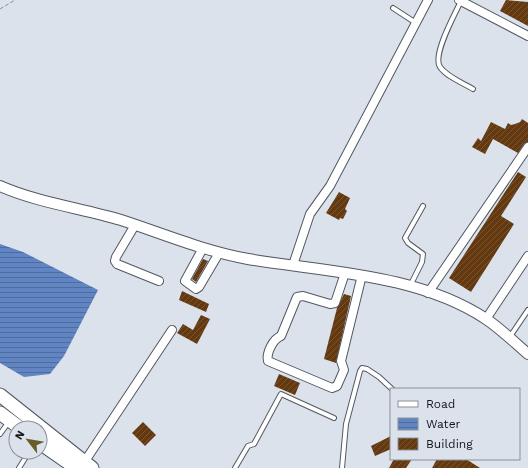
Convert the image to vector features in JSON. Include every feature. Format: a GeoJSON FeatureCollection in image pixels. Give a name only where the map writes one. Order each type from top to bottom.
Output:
{"type":"FeatureCollection","features":[{"type":"Feature","properties":{"kind":"main road"},"geometry":{"type":"LineString","coordinates":[[0,395],[86,466]]}},
{"type":"Feature","properties":{"kind":"main road"},"geometry":{"type":"LineString","coordinates":[[48,451],[59,462],[86,466]]}},
{"type":"Feature","properties":{"kind":"street"},"geometry":{"type":"LineString","coordinates":[[293,265],[310,214],[330,186],[428,0]]}},
{"type":"Feature","properties":{"kind":"street"},"geometry":{"type":"LineString","coordinates":[[460,0],[528,36]]}},
{"type":"Feature","properties":{"kind":"street"},"geometry":{"type":"LineString","coordinates":[[428,293],[528,147]]}},
{"type":"Feature","properties":{"kind":"street"},"geometry":{"type":"LineString","coordinates":[[0,186],[23,196],[135,225],[219,253],[319,270],[362,275],[410,287],[454,302],[486,319],[528,354]]}},
{"type":"Feature","properties":{"kind":"street"},"geometry":{"type":"LineString","coordinates":[[135,225],[115,261],[117,264],[159,281]]}},
{"type":"Feature","properties":{"kind":"street"},"geometry":{"type":"LineString","coordinates":[[203,248],[184,281],[196,289],[199,287],[219,253]]}},
{"type":"Feature","properties":{"kind":"street"},"geometry":{"type":"LineString","coordinates":[[486,319],[528,256]]}},
{"type":"Feature","properties":{"kind":"street"},"geometry":{"type":"LineString","coordinates":[[346,273],[335,303],[330,304],[303,296],[297,297],[281,336],[275,339],[273,343],[267,357],[268,361],[332,388],[337,386],[344,370],[341,361],[362,275]]}},
{"type":"Feature","properties":{"kind":"street"},"geometry":{"type":"LineString","coordinates":[[86,466],[172,330]]}},
{"type":"Feature","properties":{"kind":"lane"},"geometry":{"type":"LineString","coordinates":[[460,0],[439,50],[437,59],[439,66],[445,72],[473,89]]}},
{"type":"Feature","properties":{"kind":"lane"},"geometry":{"type":"LineString","coordinates":[[393,8],[416,23]]}},
{"type":"Feature","properties":{"kind":"lane"},"geometry":{"type":"LineString","coordinates":[[410,287],[422,262],[423,254],[408,243],[406,238],[423,206]]}},
{"type":"Feature","properties":{"kind":"lane"},"geometry":{"type":"LineString","coordinates":[[509,338],[528,310]]}},
{"type":"Feature","properties":{"kind":"lane"},"geometry":{"type":"LineString","coordinates":[[342,468],[346,424],[360,371],[362,368],[368,369],[379,376],[391,388]]}},
{"type":"Feature","properties":{"kind":"lane"},"geometry":{"type":"LineString","coordinates":[[235,468],[248,446],[254,444],[281,394],[334,418]]}},
{"type":"Feature","properties":{"kind":"lane"},"geometry":{"type":"LineString","coordinates":[[0,434],[8,425]]}},
{"type":"Feature","properties":{"kind":"path"},"geometry":{"type":"LineString","coordinates":[[0,9],[15,0]]}},
{"type":"Feature","properties":{"kind":"water"},"geometry":{"type":"Polygon","coordinates":[[[0,244],[23,252],[98,290],[64,356],[50,374],[24,377],[0,363],[0,244]]]}},
{"type":"Feature","properties":{"kind":"building"},"geometry":{"type":"Polygon","coordinates":[[[506,0],[528,2],[528,26],[500,11],[506,0]]]}},
{"type":"Feature","properties":{"kind":"building"},"geometry":{"type":"Polygon","coordinates":[[[522,119],[528,123],[528,142],[524,144],[518,153],[493,139],[485,154],[472,147],[478,138],[481,141],[491,122],[505,129],[508,123],[511,125],[515,124],[520,122],[522,119]]]}},
{"type":"Feature","properties":{"kind":"building"},"geometry":{"type":"Polygon","coordinates":[[[518,172],[526,177],[501,216],[514,224],[471,292],[449,278],[518,172]]]}},
{"type":"Feature","properties":{"kind":"building"},"geometry":{"type":"Polygon","coordinates":[[[339,192],[350,198],[345,209],[347,211],[343,219],[340,218],[339,220],[326,213],[339,192]]]}},
{"type":"Feature","properties":{"kind":"building"},"geometry":{"type":"Polygon","coordinates":[[[203,259],[208,261],[196,282],[192,279],[203,259]]]}},
{"type":"Feature","properties":{"kind":"building"},"geometry":{"type":"Polygon","coordinates":[[[182,291],[209,304],[206,312],[179,300],[182,291]]]}},
{"type":"Feature","properties":{"kind":"building"},"geometry":{"type":"Polygon","coordinates":[[[344,294],[351,296],[336,363],[324,359],[337,308],[344,294]]]}},
{"type":"Feature","properties":{"kind":"building"},"geometry":{"type":"Polygon","coordinates":[[[201,315],[210,319],[197,344],[177,333],[183,324],[193,330],[201,315]]]}},
{"type":"Feature","properties":{"kind":"building"},"geometry":{"type":"Polygon","coordinates":[[[279,374],[300,383],[295,395],[274,386],[279,374]]]}},
{"type":"Feature","properties":{"kind":"building"},"geometry":{"type":"Polygon","coordinates":[[[143,422],[156,435],[145,446],[132,433],[143,422]]]}},
{"type":"Feature","properties":{"kind":"building"},"geometry":{"type":"Polygon","coordinates":[[[390,436],[390,449],[375,456],[371,446],[390,436]]]}},
{"type":"Feature","properties":{"kind":"building"},"geometry":{"type":"Polygon","coordinates":[[[393,460],[411,460],[406,468],[389,468],[393,460]]]}},
{"type":"Feature","properties":{"kind":"building"},"geometry":{"type":"Polygon","coordinates":[[[436,460],[468,460],[480,468],[432,468],[436,460]]]}}]}
